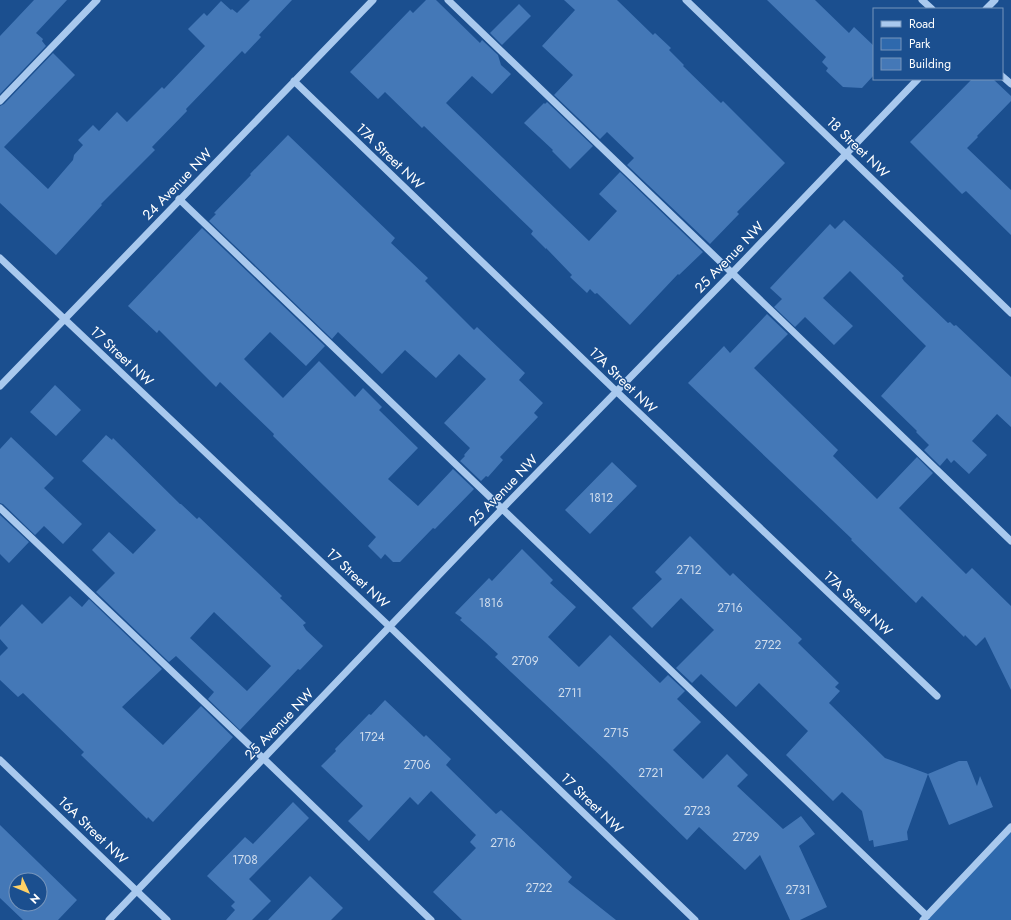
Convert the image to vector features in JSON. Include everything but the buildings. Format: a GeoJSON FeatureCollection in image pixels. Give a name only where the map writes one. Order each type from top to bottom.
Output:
{"type":"FeatureCollection","features":[{"type":"Feature","properties":{"kind":"street"},"geometry":{"type":"LineString","coordinates":[[0,101],[96,0]]}},
{"type":"Feature","properties":{"kind":"street","name":"24 Avenue NW"},"geometry":{"type":"LineString","coordinates":[[0,386],[372,0]]}},
{"type":"Feature","properties":{"kind":"street"},"geometry":{"type":"LineString","coordinates":[[448,0],[1011,541]]}},
{"type":"Feature","properties":{"kind":"street","name":"18 Street NW"},"geometry":{"type":"LineString","coordinates":[[686,0],[1011,313]]}},
{"type":"Feature","properties":{"kind":"street"},"geometry":{"type":"LineString","coordinates":[[922,0],[931,8]]}},
{"type":"Feature","properties":{"kind":"street"},"geometry":{"type":"LineString","coordinates":[[987,8],[995,0]]}},
{"type":"Feature","properties":{"kind":"street"},"geometry":{"type":"LineString","coordinates":[[1003,77],[1011,84]]}},
{"type":"Feature","properties":{"kind":"street","name":"25 Avenue NW"},"geometry":{"type":"LineString","coordinates":[[108,920],[502,509],[732,273],[917,80]]}},
{"type":"Feature","properties":{"kind":"street","name":"17A Street NW"},"geometry":{"type":"LineString","coordinates":[[294,81],[616,391],[937,696]]}},
{"type":"Feature","properties":{"kind":"street"},"geometry":{"type":"LineString","coordinates":[[179,200],[502,509],[925,918],[1011,827]]}},
{"type":"Feature","properties":{"kind":"street","name":"17 Street NW"},"geometry":{"type":"LineString","coordinates":[[0,258],[390,627],[695,920]]}},
{"type":"Feature","properties":{"kind":"street"},"geometry":{"type":"LineString","coordinates":[[0,508],[431,920]]}},
{"type":"Feature","properties":{"kind":"street","name":"16A Street NW"},"geometry":{"type":"LineString","coordinates":[[0,760],[167,920]]}},
{"type":"Feature","properties":{"kind":"green space"},"geometry":{"type":"Polygon","coordinates":[[[1011,830],[1011,920],[921,920],[1011,830]]]}}]}
